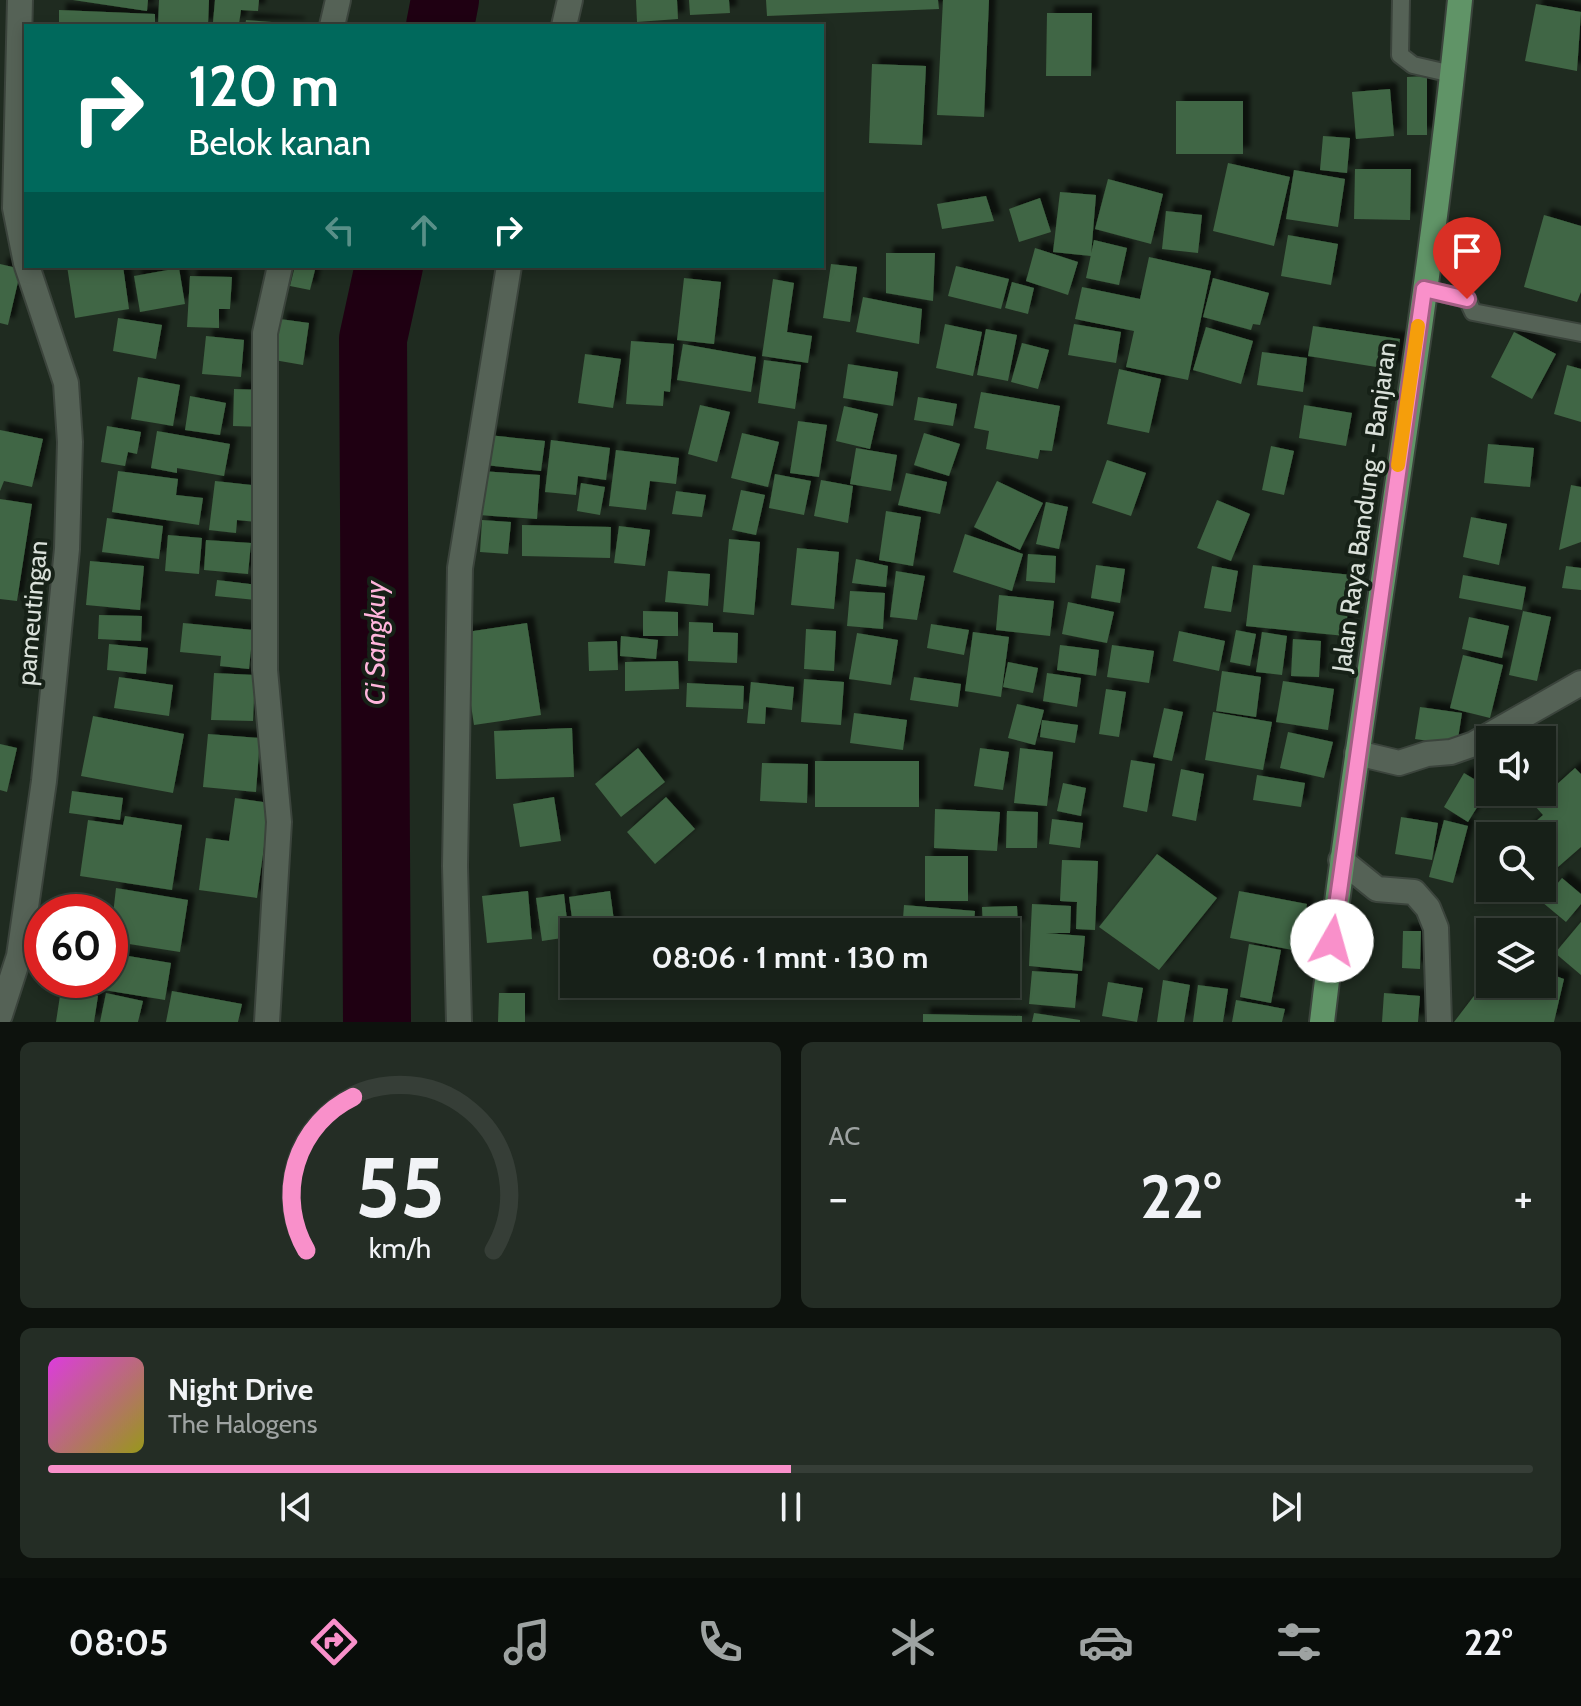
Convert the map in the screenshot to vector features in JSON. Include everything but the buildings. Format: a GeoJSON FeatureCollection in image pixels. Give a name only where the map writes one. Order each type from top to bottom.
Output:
{"type":"FeatureCollection","features":[{"type":"Feature","properties":{"kind":"main road","name":"Jalan Raya Bandung - Banjaran"},"geometry":{"type":"LineString","coordinates":[[1322,1022],[1341,860],[1424,289],[1460,0]]}},
{"type":"Feature","properties":{"kind":"street","name":"pameutingan"},"geometry":{"type":"LineString","coordinates":[[20,0],[15,208],[24,254]]}},
{"type":"Feature","properties":{"kind":"street"},"geometry":{"type":"LineString","coordinates":[[332,24],[338,0]]}},
{"type":"Feature","properties":{"kind":"street"},"geometry":{"type":"LineString","coordinates":[[564,24],[570,0]]}},
{"type":"Feature","properties":{"kind":"street","name":"pameutingan"},"geometry":{"type":"LineString","coordinates":[[2,1002],[19,956],[44,781],[69,504],[66,383],[27,268]]}},
{"type":"Feature","properties":{"kind":"street"},"geometry":{"type":"LineString","coordinates":[[267,1022],[279,822],[265,670],[265,333],[280,268]]}},
{"type":"Feature","properties":{"kind":"street"},"geometry":{"type":"LineString","coordinates":[[459,1022],[455,866],[460,568],[509,268]]}},
{"type":"Feature","properties":{"kind":"street"},"geometry":{"type":"LineString","coordinates":[[1357,753],[1399,763],[1427,754],[1451,752],[1474,744],[1581,683]]}},
{"type":"Feature","properties":{"kind":"street"},"geometry":{"type":"LineString","coordinates":[[1341,860],[1377,889],[1414,892],[1428,908],[1436,928],[1439,1022]]}},
{"type":"Feature","properties":{"kind":"lane"},"geometry":{"type":"LineString","coordinates":[[1401,0],[1400,55],[1413,65],[1452,74]]}},
{"type":"Feature","properties":{"kind":"lane"},"geometry":{"type":"LineString","coordinates":[[1424,289],[1467,299],[1473,312],[1581,333]]}},
{"type":"Feature","properties":{"kind":"waterway","name":"Ci Sangkuy"},"geometry":{"type":"LineString","coordinates":[[440,24],[445,0]]}},
{"type":"Feature","properties":{"kind":"waterway","name":"Ci Sangkuy"},"geometry":{"type":"LineString","coordinates":[[377,1022],[373,339],[389,268]]}},
{"type":"Feature","properties":{"kind":"slow traffic"},"geometry":{"type":"LineString","coordinates":[[1398,465],[1418,326]]}},
{"type":"Feature","properties":{"kind":"route"},"geometry":{"type":"LineString","coordinates":[[1332,941],[1341,860],[1424,289],[1467,299]]}}]}
